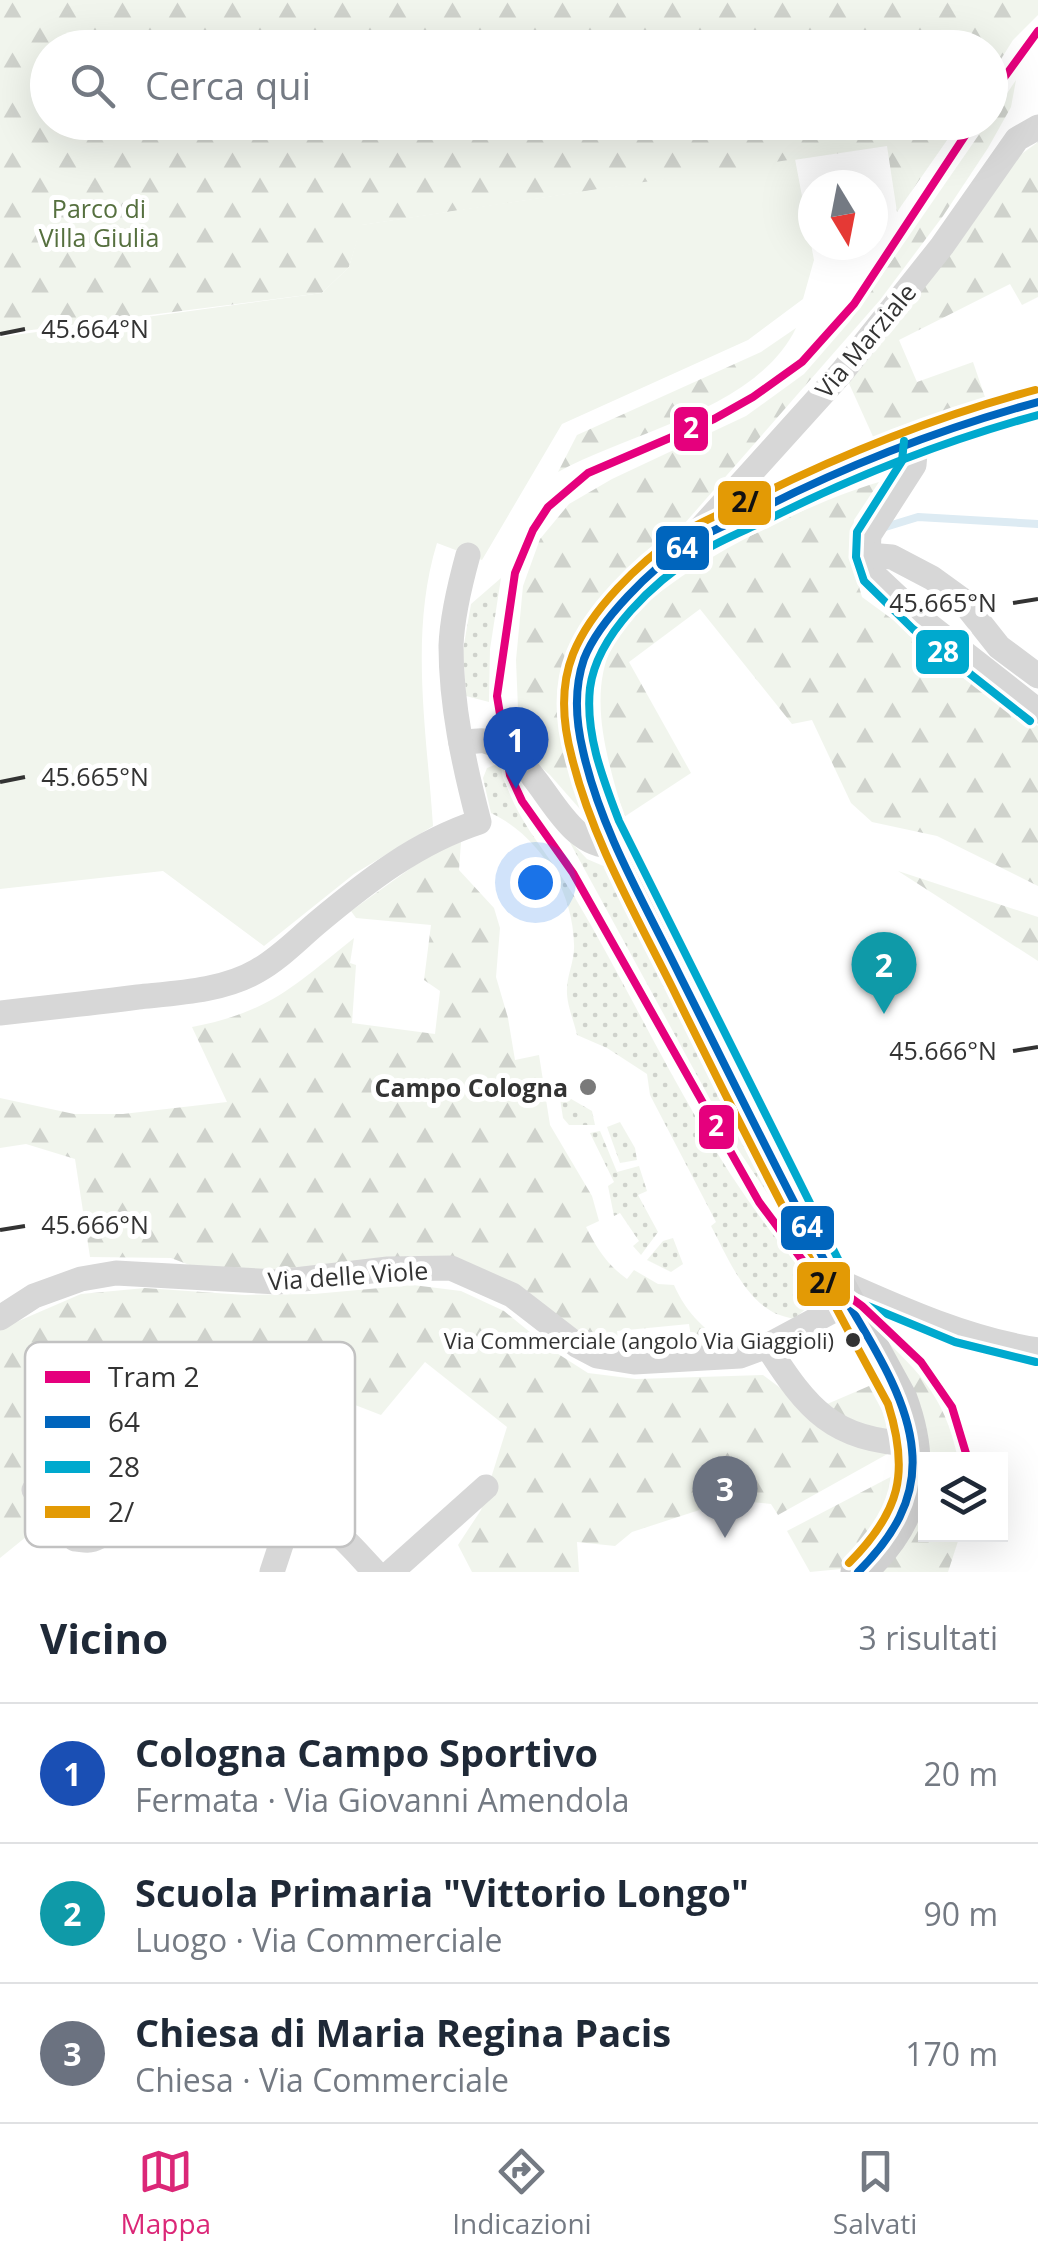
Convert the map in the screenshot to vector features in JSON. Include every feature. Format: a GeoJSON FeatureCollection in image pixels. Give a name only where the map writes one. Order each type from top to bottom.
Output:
{"type":"FeatureCollection","features":[{"type":"Feature","properties":{"kind":"main road"},"geometry":{"type":"LineString","coordinates":[[858,1572],[890,1538],[910,1497],[914,1478],[912,1444],[900,1399],[724,1067],[618,846],[586,764],[578,730],[578,683],[585,656],[608,620],[683,548],[786,495],[916,442],[1038,402]]}},
{"type":"Feature","properties":{"kind":"street","name":"Via Marziale"},"geometry":{"type":"LineString","coordinates":[[683,548],[842,372],[942,246],[1017,139],[1038,127]]}},
{"type":"Feature","properties":{"kind":"street"},"geometry":{"type":"LineString","coordinates":[[916,442],[914,465],[869,536],[868,555],[875,576],[921,619],[1038,712]]}},
{"type":"Feature","properties":{"kind":"street"},"geometry":{"type":"LineString","coordinates":[[0,1012],[170,994],[232,982],[256,972],[404,857],[447,832],[478,822],[461,743],[451,644],[458,591],[468,555]]}},
{"type":"Feature","properties":{"kind":"street"},"geometry":{"type":"LineString","coordinates":[[868,555],[892,557],[932,578],[961,599],[1000,647],[1038,676]]}},
{"type":"Feature","properties":{"kind":"street"},"geometry":{"type":"LineString","coordinates":[[461,743],[484,741],[505,752],[540,783],[586,841],[600,847],[618,846]]}},
{"type":"Feature","properties":{"kind":"street","name":"Via delle Viole"},"geometry":{"type":"LineString","coordinates":[[0,1318],[34,1296],[81,1279],[116,1274],[278,1282],[451,1268],[492,1284],[578,1346],[614,1360],[725,1358],[766,1346],[841,1291]]}},
{"type":"Feature","properties":{"kind":"street"},"geometry":{"type":"LineString","coordinates":[[841,1291],[994,1340],[1038,1350]]}},
{"type":"Feature","properties":{"kind":"street"},"geometry":{"type":"LineString","coordinates":[[766,1346],[799,1396],[818,1414],[876,1442],[912,1444]]}},
{"type":"Feature","properties":{"kind":"street"},"geometry":{"type":"LineString","coordinates":[[392,1572],[486,1487]]}},
{"type":"Feature","properties":{"kind":"street"},"geometry":{"type":"LineString","coordinates":[[272,1572],[280,1547]]}},
{"type":"Feature","properties":{"kind":"street"},"geometry":{"type":"LineString","coordinates":[[352,1547],[375,1572]]}},
{"type":"Feature","properties":{"kind":"green space","name":"Parco di Villa Giulia"},"geometry":{"type":"Polygon","coordinates":[[[0,0],[1038,0],[1038,15],[1008,48],[1008,30],[30,30],[30,140],[947,140],[897,212],[887,146],[362,225],[349,267],[322,293],[0,334],[0,0]]]}},
{"type":"Feature","properties":{"kind":"green space"},"geometry":{"type":"Polygon","coordinates":[[[1016,80],[1008,112],[1008,92],[1016,80]]]}},
{"type":"Feature","properties":{"kind":"green space"},"geometry":{"type":"Polygon","coordinates":[[[975,140],[992,140],[943,216],[880,300],[657,555],[576,639],[559,685],[564,752],[586,816],[530,758],[518,709],[516,660],[523,586],[540,539],[569,504],[612,479],[746,416],[804,374],[850,321],[975,140]]]}},
{"type":"Feature","properties":{"kind":"green space"},"geometry":{"type":"Polygon","coordinates":[[[1038,142],[1038,297],[1022,305],[1010,284],[899,340],[917,382],[973,362],[986,400],[875,441],[847,379],[1016,158],[1038,142]]]}},
{"type":"Feature","properties":{"kind":"green space"},"geometry":{"type":"Polygon","coordinates":[[[795,159],[798,260],[814,260],[803,299],[748,340],[562,424],[482,560],[437,543],[429,577],[422,648],[433,826],[354,874],[264,946],[163,871],[0,889],[0,337],[322,293],[349,267],[361,225],[795,159]]]}},
{"type":"Feature","properties":{"kind":"green space"},"geometry":{"type":"Polygon","coordinates":[[[796,328],[778,356],[723,399],[558,472],[577,435],[761,352],[796,328]]]}},
{"type":"Feature","properties":{"kind":"green space"},"geometry":{"type":"Polygon","coordinates":[[[879,482],[854,520],[851,558],[862,597],[1038,726],[1038,886],[937,836],[872,822],[851,803],[812,720],[792,724],[700,609],[629,662],[691,773],[624,817],[603,730],[601,686],[613,644],[631,619],[658,594],[732,546],[813,506],[879,482]]]}},
{"type":"Feature","properties":{"kind":"green space"},"geometry":{"type":"Polygon","coordinates":[[[501,578],[490,649],[489,702],[466,696],[463,650],[471,604],[501,578]]]}},
{"type":"Feature","properties":{"kind":"green space"},"geometry":{"type":"Polygon","coordinates":[[[500,763],[521,817],[574,896],[714,1148],[779,1242],[817,1286],[810,1305],[794,1319],[761,1304],[736,1273],[711,1226],[716,1222],[650,1095],[647,1074],[607,1048],[577,1035],[567,994],[574,950],[567,904],[538,850],[491,813],[483,778],[487,768],[500,763]]]}},
{"type":"Feature","properties":{"kind":"green space"},"geometry":{"type":"Polygon","coordinates":[[[568,839],[587,859],[608,868],[790,1227],[735,1145],[568,839]]]}},
{"type":"Feature","properties":{"kind":"green space"},"geometry":{"type":"Polygon","coordinates":[[[461,842],[459,870],[494,908],[500,928],[496,977],[515,1060],[539,1055],[550,1125],[592,1196],[599,1221],[586,1227],[594,1242],[627,1279],[634,1270],[658,1284],[674,1285],[689,1311],[716,1337],[724,1343],[739,1336],[748,1345],[694,1354],[689,1324],[617,1331],[620,1357],[602,1353],[484,1272],[208,1272],[171,1258],[90,1257],[75,1159],[26,1144],[0,1148],[0,1098],[74,1114],[123,1114],[227,1102],[192,1027],[262,1005],[354,938],[350,963],[356,965],[352,1023],[435,1034],[440,991],[424,980],[431,925],[356,918],[351,911],[443,845],[461,842]]]}},
{"type":"Feature","properties":{"kind":"green space"},"geometry":{"type":"Polygon","coordinates":[[[898,871],[1038,917],[1038,961],[898,871]]]}},
{"type":"Feature","properties":{"kind":"green space"},"geometry":{"type":"Polygon","coordinates":[[[559,1092],[592,1111],[595,1125],[569,1125],[563,1118],[559,1092]]]}},
{"type":"Feature","properties":{"kind":"green space"},"geometry":{"type":"Polygon","coordinates":[[[620,1122],[635,1148],[637,1160],[620,1163],[607,1127],[620,1122]]]}},
{"type":"Feature","properties":{"kind":"green space"},"geometry":{"type":"Polygon","coordinates":[[[600,1131],[617,1172],[639,1166],[647,1191],[638,1195],[658,1232],[641,1255],[633,1246],[639,1241],[620,1213],[614,1216],[608,1186],[614,1182],[590,1133],[600,1131]]]}},
{"type":"Feature","properties":{"kind":"green space"},"geometry":{"type":"Polygon","coordinates":[[[673,1238],[683,1264],[671,1272],[647,1260],[663,1241],[673,1238]]]}},
{"type":"Feature","properties":{"kind":"green space"},"geometry":{"type":"Polygon","coordinates":[[[413,1285],[461,1291],[504,1311],[588,1373],[636,1379],[763,1375],[811,1411],[869,1386],[885,1416],[891,1452],[778,1515],[771,1504],[730,1500],[632,1532],[615,1546],[577,1542],[579,1572],[472,1572],[458,1545],[481,1510],[507,1427],[425,1362],[381,1415],[355,1405],[355,1342],[25,1342],[25,1538],[0,1558],[0,1329],[81,1294],[145,1288],[245,1295],[314,1294],[413,1285]]]}},
{"type":"Feature","properties":{"kind":"green space"},"geometry":{"type":"Polygon","coordinates":[[[867,1322],[936,1398],[956,1452],[918,1452],[918,1542],[958,1542],[948,1572],[872,1572],[917,1501],[867,1322]]]}},
{"type":"Feature","properties":{"kind":"green space"},"geometry":{"type":"Polygon","coordinates":[[[900,1472],[888,1519],[841,1569],[810,1572],[787,1531],[900,1472]]]}},
{"type":"Feature","properties":{"kind":"waterway"},"geometry":{"type":"LineString","coordinates":[[882,528],[918,517],[1038,524]]}},
{"type":"Feature","properties":{"kind":"tram line","name":"2"},"geometry":{"type":"LineString","coordinates":[[1008,72],[1038,31]]}},
{"type":"Feature","properties":{"kind":"tram line","name":"2"},"geometry":{"type":"LineString","coordinates":[[962,140],[854,304],[802,362],[714,419],[588,473],[548,507],[533,530],[515,573],[497,696],[510,775],[522,801],[573,873],[759,1202],[806,1265],[862,1306],[921,1362],[952,1407],[966,1452]]}},
{"type":"Feature","properties":{"kind":"transit line","name":"2/"},"geometry":{"type":"LineString","coordinates":[[849,1563],[880,1526],[896,1490],[898,1451],[888,1404],[751,1145],[603,847],[569,745],[564,706],[566,680],[581,637],[604,604],[648,560],[686,531],[888,438],[1035,390]]}},
{"type":"Feature","properties":{"kind":"transit line","name":"64"},"geometry":{"type":"LineString","coordinates":[[858,1572],[891,1532],[906,1502],[913,1468],[901,1405],[612,838],[583,751],[577,693],[584,659],[602,628],[643,581],[687,545],[860,463],[1038,402]]}},
{"type":"Feature","properties":{"kind":"transit line","name":"28"},"geometry":{"type":"LineString","coordinates":[[845,1273],[619,821],[593,739],[590,688],[604,648],[630,611],[698,554],[866,474],[1038,415]]}},
{"type":"Feature","properties":{"kind":"transit line","name":"28"},"geometry":{"type":"LineString","coordinates":[[904,441],[902,461],[857,532],[856,557],[864,581],[913,629],[1030,721]]}},
{"type":"Feature","properties":{"kind":"transit line","name":"28"},"geometry":{"type":"LineString","coordinates":[[829,1290],[955,1342],[1036,1362]]}},
{"type":"Feature","properties":{"kind":"place","name":"Cologna Campo Sportivo"},"geometry":{"type":"Point","coordinates":[516,789]}},
{"type":"Feature","properties":{"kind":"place","name":"Scuola Primaria \"Vittorio Longo\""},"geometry":{"type":"Point","coordinates":[884,1014]}},
{"type":"Feature","properties":{"kind":"place","name":"Campo Cologna"},"geometry":{"type":"Point","coordinates":[588,1087]}},
{"type":"Feature","properties":{"kind":"place","name":"Via Commerciale (angolo Via Giaggioli)"},"geometry":{"type":"Point","coordinates":[853,1340]}},
{"type":"Feature","properties":{"kind":"place","name":"Chiesa di Maria Regina Pacis"},"geometry":{"type":"Point","coordinates":[725,1538]}}]}
